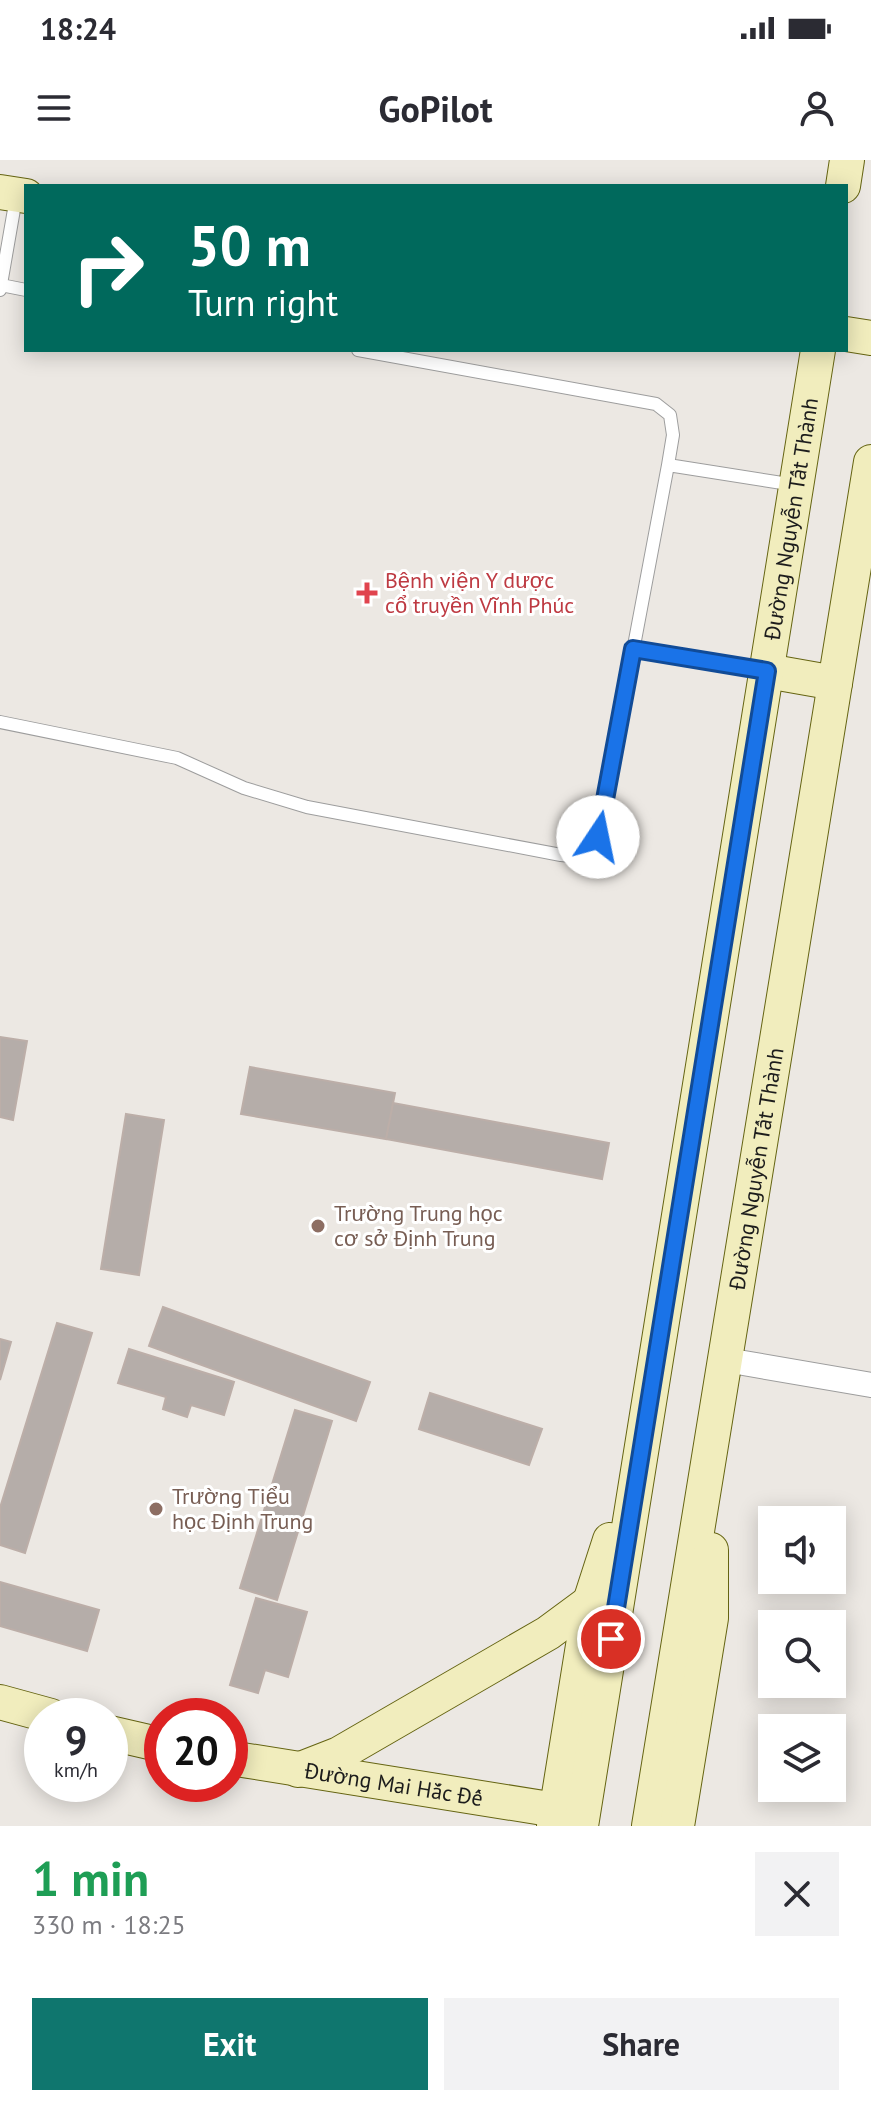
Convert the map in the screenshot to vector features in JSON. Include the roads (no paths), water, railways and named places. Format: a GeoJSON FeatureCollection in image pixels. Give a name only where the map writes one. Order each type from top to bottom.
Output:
{"type":"FeatureCollection","features":[{"type":"Feature","properties":{"kind":"main road"},"geometry":{"type":"LineString","coordinates":[[843,184],[847,160]]}},
{"type":"Feature","properties":{"kind":"main road"},"geometry":{"type":"LineString","coordinates":[[848,334],[871,338]]}},
{"type":"Feature","properties":{"kind":"main road","name":"Đường Nguyễn Tất Thành"},"geometry":{"type":"LineString","coordinates":[[564,1821],[644,1433],[818,352]]}},
{"type":"Feature","properties":{"kind":"main road","name":"Đường Nguyễn Tất Thành"},"geometry":{"type":"LineString","coordinates":[[649,1826],[871,462]]}},
{"type":"Feature","properties":{"kind":"main road"},"geometry":{"type":"LineString","coordinates":[[767,671],[835,683]]}},
{"type":"Feature","properties":{"kind":"main road"},"geometry":{"type":"LineString","coordinates":[[564,1821],[590,1602],[644,1433]]}},
{"type":"Feature","properties":{"kind":"main road"},"geometry":{"type":"LineString","coordinates":[[677,1826],[711,1618],[712,1442]]}},
{"type":"Feature","properties":{"kind":"main road"},"geometry":{"type":"LineString","coordinates":[[298,1770],[339,1754],[548,1633],[590,1602]]}},
{"type":"Feature","properties":{"kind":"main road"},"geometry":{"type":"LineString","coordinates":[[0,1702],[24,1709]]}},
{"type":"Feature","properties":{"kind":"main road","name":"Đường Mai Hắc Đế"},"geometry":{"type":"LineString","coordinates":[[248,1761],[564,1821]]}},
{"type":"Feature","properties":{"kind":"street"},"geometry":{"type":"LineString","coordinates":[[726,1360],[871,1385]]}},
{"type":"Feature","properties":{"kind":"lane"},"geometry":{"type":"LineString","coordinates":[[14,194],[0,288],[24,290]]}},
{"type":"Feature","properties":{"kind":"lane"},"geometry":{"type":"LineString","coordinates":[[0,722],[177,758],[244,788],[307,807],[579,857],[591,849],[598,837],[668,465],[673,435],[670,415],[656,404],[369,352]]}},
{"type":"Feature","properties":{"kind":"lane"},"geometry":{"type":"LineString","coordinates":[[668,465],[798,486]]}},
{"type":"Feature","properties":{"kind":"lane"},"geometry":{"type":"LineString","coordinates":[[633,649],[767,671]]}},
{"type":"Feature","properties":{"kind":"place","name":"Bệnh viện Y dược cổ truyền Vĩnh Phúc"},"geometry":{"type":"Point","coordinates":[367,593]}},
{"type":"Feature","properties":{"kind":"place","name":"Trường Trung học cơ sở Định Trung"},"geometry":{"type":"Point","coordinates":[318,1226]}},
{"type":"Feature","properties":{"kind":"place","name":"Trường Tiểu học Định Trung"},"geometry":{"type":"Point","coordinates":[156,1509]}}]}
